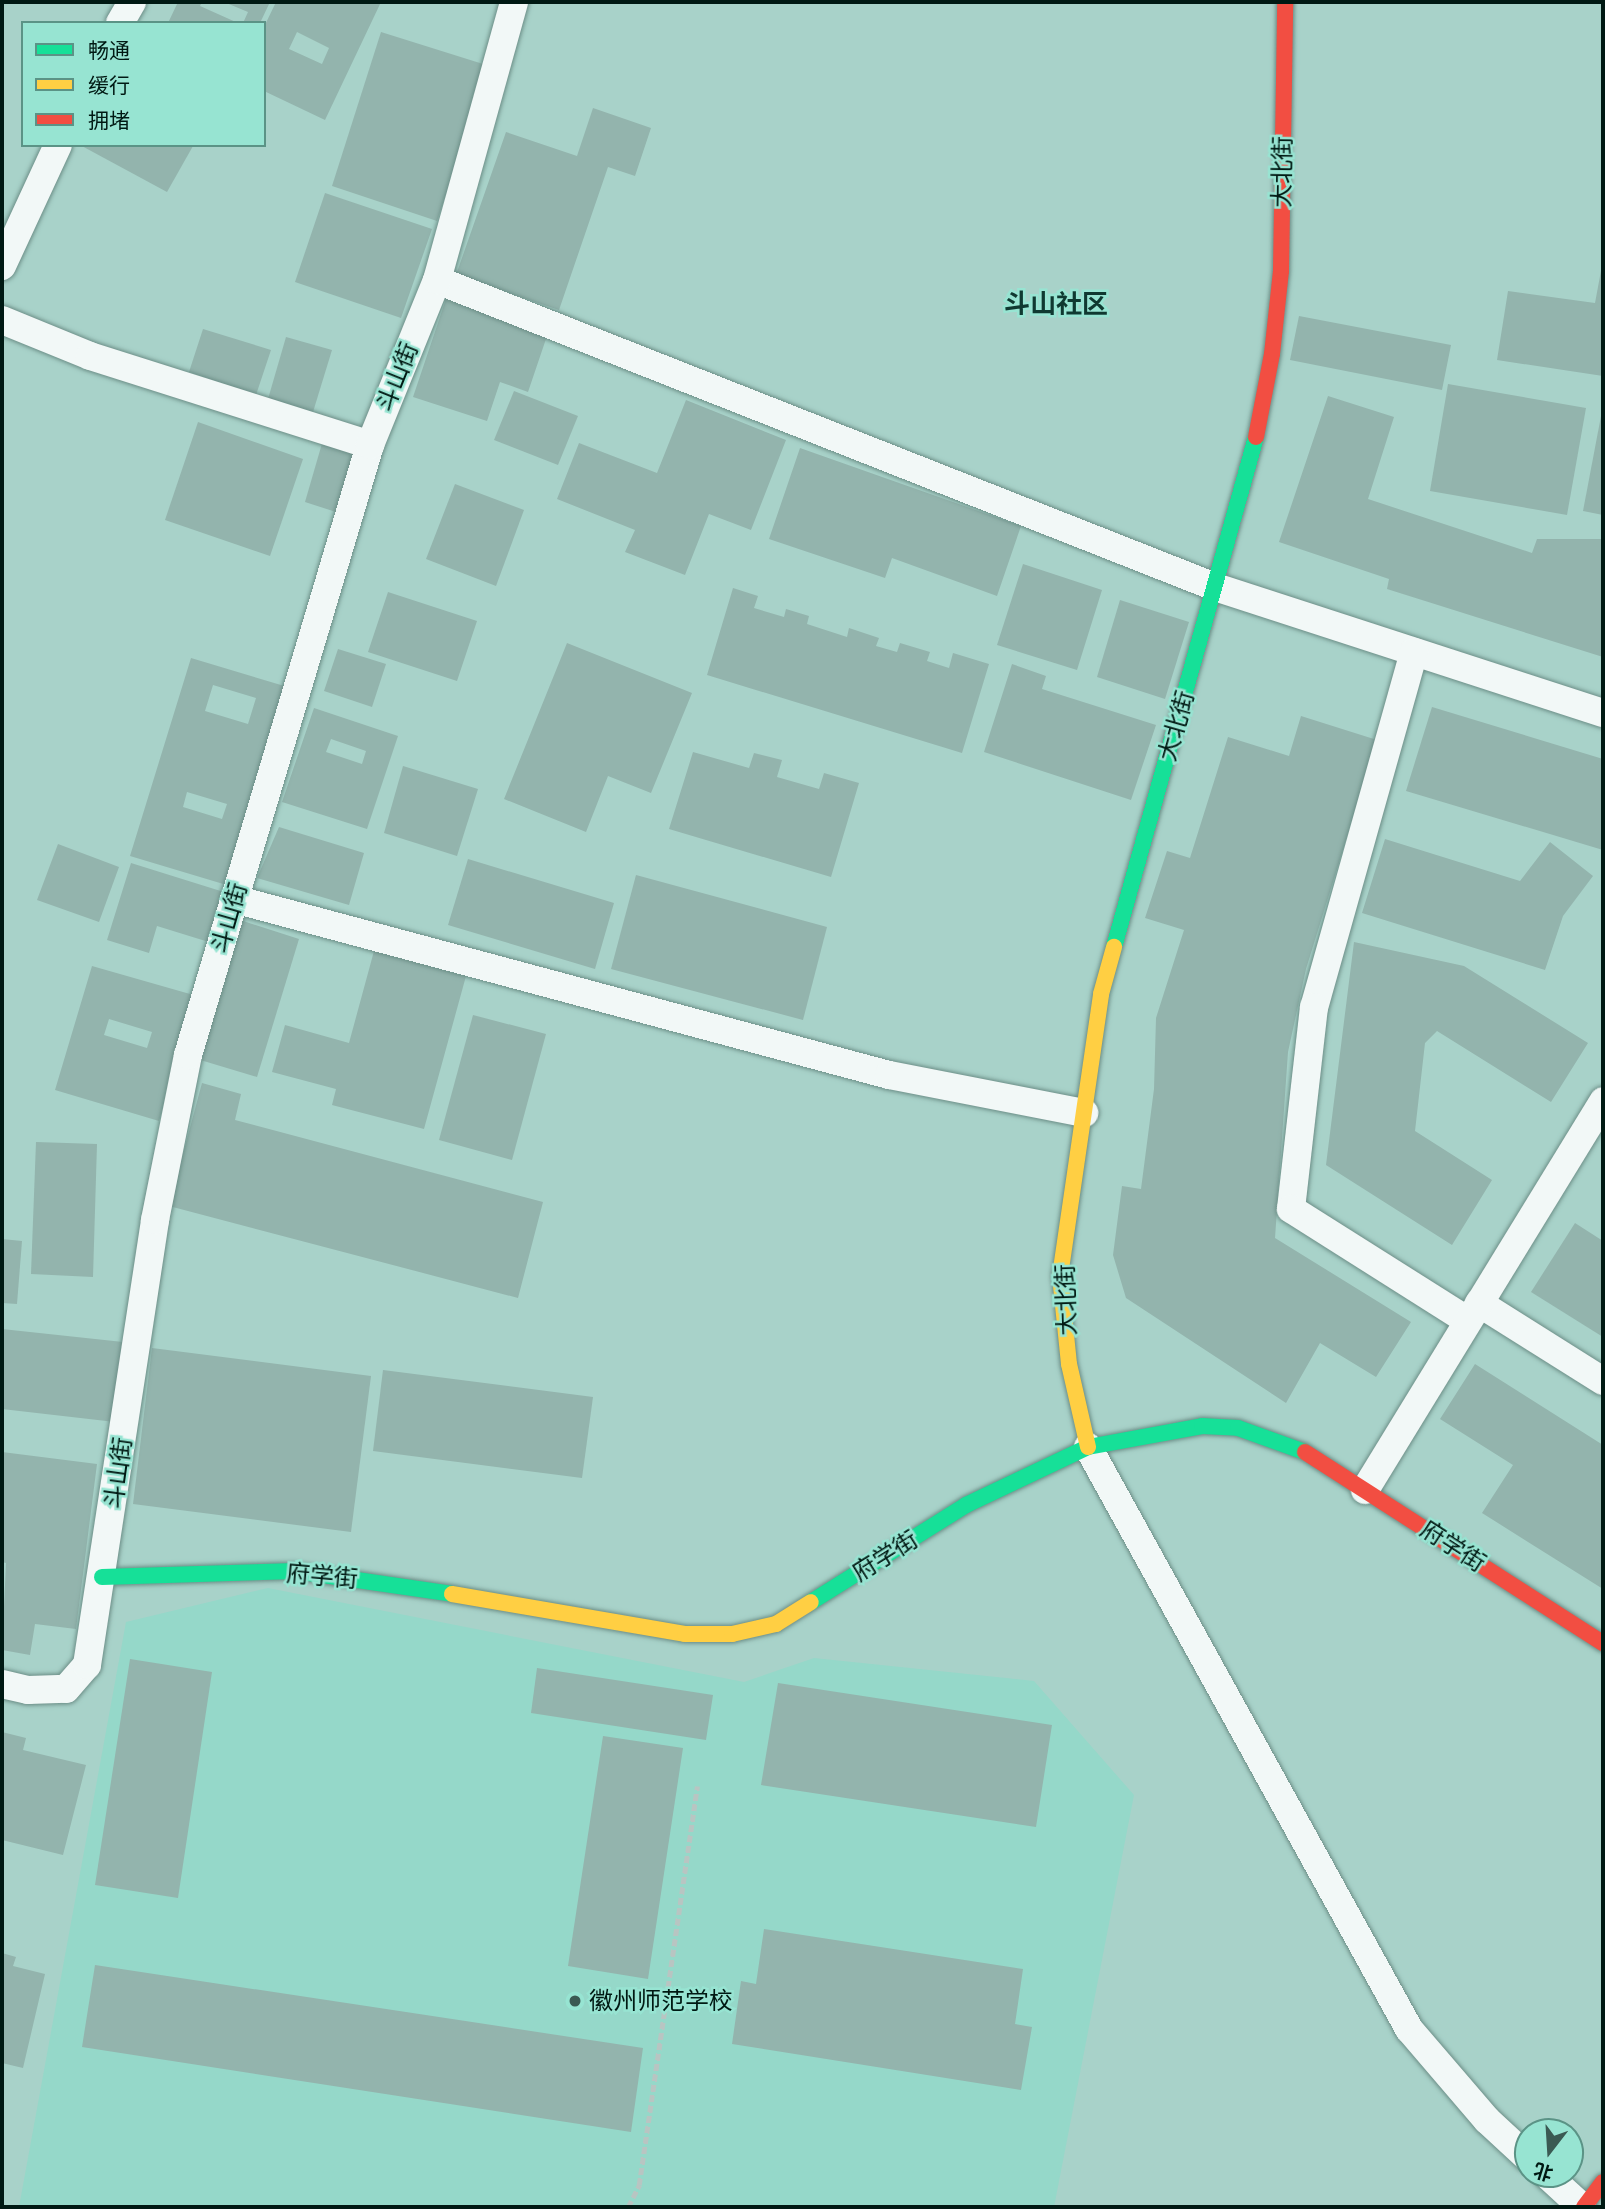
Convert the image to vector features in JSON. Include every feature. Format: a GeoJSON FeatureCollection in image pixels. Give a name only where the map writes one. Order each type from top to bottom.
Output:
{"type":"FeatureCollection","features":[{"type":"Feature","properties":{"kind":"street","name":"大北街"},"geometry":{"type":"LineString","coordinates":[[1088,1447],[1069,1364],[1060,1276],[1101,994],[1259,425],[1272,354],[1281,271],[1285,2]]}},
{"type":"Feature","properties":{"kind":"street","name":"府学街"},"geometry":{"type":"LineString","coordinates":[[102,1577],[295,1571],[341,1575],[685,1634],[732,1634],[776,1624],[966,1505],[1088,1447],[1167,1430],[1238,1428],[1302,1450],[1603,1643]]}},
{"type":"Feature","properties":{"kind":"street"},"geometry":{"type":"LineString","coordinates":[[1583,2207],[1603,2182]]}},
{"type":"Feature","properties":{"kind":"lane"},"geometry":{"type":"LineString","coordinates":[[121,21],[132,2]]}},
{"type":"Feature","properties":{"kind":"lane","name":"斗山街"},"geometry":{"type":"LineString","coordinates":[[2,1684],[28,1690],[66,1689],[88,1665],[155,1220],[188,1055],[370,445],[437,280],[514,2]]}},
{"type":"Feature","properties":{"kind":"lane"},"geometry":{"type":"LineString","coordinates":[[2,266],[57,147]]}},
{"type":"Feature","properties":{"kind":"lane"},"geometry":{"type":"LineString","coordinates":[[437,280],[1215,587],[1603,713]]}},
{"type":"Feature","properties":{"kind":"lane"},"geometry":{"type":"LineString","coordinates":[[2,320],[90,356],[370,445]]}},
{"type":"Feature","properties":{"kind":"lane"},"geometry":{"type":"LineString","coordinates":[[1414,652],[1314,1007],[1291,1209],[1603,1381]]}},
{"type":"Feature","properties":{"kind":"lane"},"geometry":{"type":"LineString","coordinates":[[234,899],[889,1075],[1084,1113]]}},
{"type":"Feature","properties":{"kind":"lane"},"geometry":{"type":"LineString","coordinates":[[1365,1490],[1603,1101]]}},
{"type":"Feature","properties":{"kind":"lane"},"geometry":{"type":"LineString","coordinates":[[1088,1447],[1409,2029],[1487,2120],[1514,2145]]}},
{"type":"Feature","properties":{"kind":"lane"},"geometry":{"type":"LineString","coordinates":[[1562,2188],[1583,2207]]}},
{"type":"Feature","properties":{"kind":"path"},"geometry":{"type":"LineString","coordinates":[[628,2207],[639,2186],[697,1786]]}},
{"type":"Feature","properties":{"kind":"shaded area","name":"徽州师范学校"},"geometry":{"type":"Polygon","coordinates":[[[268,1588],[744,1682],[814,1658],[1034,1681],[1134,1795],[1054,2207],[19,2207],[126,1622],[268,1588]]]}},
{"type":"Feature","properties":{"kind":"building"},"geometry":{"type":"Polygon","coordinates":[[[178,2],[202,2],[200,6],[234,21],[169,21],[178,2]]]}},
{"type":"Feature","properties":{"kind":"building"},"geometry":{"type":"Polygon","coordinates":[[[224,2],[270,2],[261,21],[244,21],[248,12],[224,2]]]}},
{"type":"Feature","properties":{"kind":"building"},"geometry":{"type":"Polygon","coordinates":[[[276,2],[381,2],[325,120],[266,92],[266,23],[276,2]],[[297,32],[289,49],[322,64],[329,48],[297,32]]]}},
{"type":"Feature","properties":{"kind":"building"},"geometry":{"type":"Polygon","coordinates":[[[381,32],[483,64],[472,117],[437,221],[332,186],[381,32]]]}},
{"type":"Feature","properties":{"kind":"building"},"geometry":{"type":"Polygon","coordinates":[[[593,108],[651,128],[635,176],[608,167],[559,310],[456,275],[506,132],[577,156],[593,108]]]}},
{"type":"Feature","properties":{"kind":"building"},"geometry":{"type":"Polygon","coordinates":[[[84,147],[192,147],[167,192],[84,147]]]}},
{"type":"Feature","properties":{"kind":"building"},"geometry":{"type":"Polygon","coordinates":[[[325,193],[432,229],[401,318],[295,282],[325,193]]]}},
{"type":"Feature","properties":{"kind":"building"},"geometry":{"type":"Polygon","coordinates":[[[1603,260],[1603,376],[1497,360],[1508,291],[1595,303],[1603,260]]]}},
{"type":"Feature","properties":{"kind":"building"},"geometry":{"type":"Polygon","coordinates":[[[446,299],[548,333],[528,392],[500,382],[487,421],[413,397],[446,299]]]}},
{"type":"Feature","properties":{"kind":"building"},"geometry":{"type":"Polygon","coordinates":[[[1299,316],[1451,345],[1442,390],[1290,360],[1299,316]]]}},
{"type":"Feature","properties":{"kind":"building"},"geometry":{"type":"Polygon","coordinates":[[[203,329],[271,350],[256,395],[189,372],[203,329]]]}},
{"type":"Feature","properties":{"kind":"building"},"geometry":{"type":"Polygon","coordinates":[[[286,337],[332,350],[313,412],[268,399],[286,337]]]}},
{"type":"Feature","properties":{"kind":"building"},"geometry":{"type":"Polygon","coordinates":[[[1448,384],[1586,408],[1567,515],[1430,491],[1448,384]]]}},
{"type":"Feature","properties":{"kind":"building"},"geometry":{"type":"Polygon","coordinates":[[[514,391],[578,416],[558,465],[494,440],[514,391]]]}},
{"type":"Feature","properties":{"kind":"building"},"geometry":{"type":"Polygon","coordinates":[[[1328,396],[1394,417],[1368,499],[1532,553],[1537,539],[1603,539],[1603,657],[1387,589],[1389,579],[1279,542],[1328,396]]]}},
{"type":"Feature","properties":{"kind":"building"},"geometry":{"type":"Polygon","coordinates":[[[686,400],[786,440],[751,530],[709,514],[685,575],[625,552],[635,530],[557,499],[579,443],[657,473],[686,400]]]}},
{"type":"Feature","properties":{"kind":"building"},"geometry":{"type":"Polygon","coordinates":[[[1601,416],[1603,417],[1603,515],[1583,511],[1601,416]]]}},
{"type":"Feature","properties":{"kind":"building"},"geometry":{"type":"Polygon","coordinates":[[[198,422],[303,459],[270,556],[165,520],[198,422]]]}},
{"type":"Feature","properties":{"kind":"building"},"geometry":{"type":"Polygon","coordinates":[[[323,440],[358,449],[339,513],[305,502],[323,440]]]}},
{"type":"Feature","properties":{"kind":"building"},"geometry":{"type":"Polygon","coordinates":[[[800,448],[1021,526],[997,596],[892,558],[885,578],[769,539],[800,448]]]}},
{"type":"Feature","properties":{"kind":"building"},"geometry":{"type":"Polygon","coordinates":[[[455,484],[524,510],[496,586],[426,559],[455,484]]]}},
{"type":"Feature","properties":{"kind":"building"},"geometry":{"type":"Polygon","coordinates":[[[1023,564],[1102,590],[1077,670],[997,645],[1023,564]]]}},
{"type":"Feature","properties":{"kind":"building"},"geometry":{"type":"Polygon","coordinates":[[[733,588],[758,596],[754,608],[784,617],[786,609],[809,616],[807,624],[847,637],[849,628],[879,638],[876,646],[897,652],[900,643],[930,652],[927,661],[949,668],[953,653],[989,664],[962,753],[707,675],[733,588]]]}},
{"type":"Feature","properties":{"kind":"building"},"geometry":{"type":"Polygon","coordinates":[[[388,592],[477,621],[457,681],[368,652],[388,592]]]}},
{"type":"Feature","properties":{"kind":"building"},"geometry":{"type":"Polygon","coordinates":[[[1120,600],[1189,622],[1165,699],[1097,677],[1120,600]]]}},
{"type":"Feature","properties":{"kind":"building"},"geometry":{"type":"Polygon","coordinates":[[[567,643],[692,693],[651,793],[608,776],[586,832],[504,799],[567,643]]]}},
{"type":"Feature","properties":{"kind":"building"},"geometry":{"type":"Polygon","coordinates":[[[338,649],[386,664],[372,707],[324,691],[338,649]]]}},
{"type":"Feature","properties":{"kind":"building"},"geometry":{"type":"Polygon","coordinates":[[[191,658],[291,688],[230,886],[130,856],[191,658]],[[213,685],[205,711],[248,724],[256,698],[213,685]],[[187,792],[183,807],[222,819],[227,804],[187,792]]]}},
{"type":"Feature","properties":{"kind":"building"},"geometry":{"type":"Polygon","coordinates":[[[1012,664],[1046,676],[1042,689],[1156,725],[1131,800],[984,752],[1012,664]]]}},
{"type":"Feature","properties":{"kind":"building"},"geometry":{"type":"Polygon","coordinates":[[[1432,707],[1603,759],[1603,850],[1406,791],[1432,707]]]}},
{"type":"Feature","properties":{"kind":"building"},"geometry":{"type":"Polygon","coordinates":[[[314,708],[398,736],[367,829],[282,802],[314,708]],[[331,739],[326,752],[362,764],[366,751],[331,739]]]}},
{"type":"Feature","properties":{"kind":"building"},"geometry":{"type":"Polygon","coordinates":[[[1301,716],[1377,740],[1306,969],[1288,1052],[1275,1238],[1411,1322],[1376,1377],[1320,1343],[1286,1403],[1126,1298],[1113,1255],[1122,1186],[1141,1189],[1154,1089],[1156,1018],[1184,930],[1145,918],[1167,851],[1190,858],[1228,737],[1289,756],[1301,716]]]}},
{"type":"Feature","properties":{"kind":"building"},"geometry":{"type":"Polygon","coordinates":[[[693,752],[749,768],[754,753],[782,760],[777,777],[819,789],[824,773],[859,783],[831,877],[669,829],[693,752]]]}},
{"type":"Feature","properties":{"kind":"building"},"geometry":{"type":"Polygon","coordinates":[[[403,766],[478,789],[457,856],[384,833],[403,766]]]}},
{"type":"Feature","properties":{"kind":"building"},"geometry":{"type":"Polygon","coordinates":[[[279,827],[364,853],[349,905],[257,878],[279,827]]]}},
{"type":"Feature","properties":{"kind":"building"},"geometry":{"type":"Polygon","coordinates":[[[1385,839],[1520,881],[1550,842],[1593,876],[1563,916],[1545,970],[1362,913],[1385,839]]]}},
{"type":"Feature","properties":{"kind":"building"},"geometry":{"type":"Polygon","coordinates":[[[58,844],[119,867],[99,922],[37,900],[58,844]]]}},
{"type":"Feature","properties":{"kind":"building"},"geometry":{"type":"Polygon","coordinates":[[[468,859],[614,903],[595,969],[448,925],[468,859]]]}},
{"type":"Feature","properties":{"kind":"building"},"geometry":{"type":"Polygon","coordinates":[[[131,863],[227,893],[212,943],[157,926],[149,953],[107,940],[131,863]]]}},
{"type":"Feature","properties":{"kind":"building"},"geometry":{"type":"Polygon","coordinates":[[[636,875],[827,927],[803,1020],[611,969],[636,875]]]}},
{"type":"Feature","properties":{"kind":"building"},"geometry":{"type":"Polygon","coordinates":[[[240,920],[299,939],[257,1077],[197,1059],[240,920]]]}},
{"type":"Feature","properties":{"kind":"building"},"geometry":{"type":"Polygon","coordinates":[[[1354,942],[1464,966],[1588,1043],[1551,1102],[1437,1031],[1425,1043],[1415,1131],[1492,1180],[1452,1245],[1326,1165],[1354,942]]]}},
{"type":"Feature","properties":{"kind":"building"},"geometry":{"type":"Polygon","coordinates":[[[374,951],[466,976],[424,1129],[332,1105],[336,1089],[272,1072],[285,1025],[349,1043],[374,951]]]}},
{"type":"Feature","properties":{"kind":"building"},"geometry":{"type":"Polygon","coordinates":[[[92,966],[197,996],[159,1121],[55,1090],[92,966]],[[109,1019],[104,1035],[147,1048],[152,1032],[109,1019]]]}},
{"type":"Feature","properties":{"kind":"building"},"geometry":{"type":"Polygon","coordinates":[[[473,1015],[546,1034],[512,1160],[439,1140],[473,1015]]]}},
{"type":"Feature","properties":{"kind":"building"},"geometry":{"type":"Polygon","coordinates":[[[202,1083],[241,1094],[235,1120],[543,1202],[518,1298],[169,1206],[202,1083]]]}},
{"type":"Feature","properties":{"kind":"building"},"geometry":{"type":"Polygon","coordinates":[[[36,1142],[97,1144],[93,1277],[31,1274],[36,1142]]]}},
{"type":"Feature","properties":{"kind":"building"},"geometry":{"type":"Polygon","coordinates":[[[1575,1223],[1603,1241],[1603,1337],[1531,1292],[1575,1223]]]}},
{"type":"Feature","properties":{"kind":"building"},"geometry":{"type":"Polygon","coordinates":[[[2,1239],[22,1241],[17,1304],[2,1303],[2,1239]]]}},
{"type":"Feature","properties":{"kind":"building"},"geometry":{"type":"Polygon","coordinates":[[[2,1329],[123,1342],[115,1422],[2,1409],[2,1329]]]}},
{"type":"Feature","properties":{"kind":"building"},"geometry":{"type":"Polygon","coordinates":[[[152,1348],[371,1376],[351,1532],[133,1504],[152,1348]]]}},
{"type":"Feature","properties":{"kind":"building"},"geometry":{"type":"Polygon","coordinates":[[[1475,1364],[1603,1445],[1603,1589],[1482,1513],[1513,1465],[1440,1419],[1475,1364]]]}},
{"type":"Feature","properties":{"kind":"building"},"geometry":{"type":"Polygon","coordinates":[[[383,1370],[593,1397],[582,1478],[373,1451],[383,1370]]]}},
{"type":"Feature","properties":{"kind":"building"},"geometry":{"type":"Polygon","coordinates":[[[2,1452],[97,1464],[76,1629],[35,1624],[30,1655],[2,1650],[6,1563],[2,1562],[2,1452]]]}},
{"type":"Feature","properties":{"kind":"building"},"geometry":{"type":"Polygon","coordinates":[[[130,1659],[212,1672],[178,1898],[95,1885],[130,1659]]]}},
{"type":"Feature","properties":{"kind":"building"},"geometry":{"type":"Polygon","coordinates":[[[537,1668],[713,1695],[706,1740],[531,1713],[537,1668]]]}},
{"type":"Feature","properties":{"kind":"building"},"geometry":{"type":"Polygon","coordinates":[[[778,1683],[1052,1725],[1036,1827],[761,1785],[778,1683]]]}},
{"type":"Feature","properties":{"kind":"building"},"geometry":{"type":"Polygon","coordinates":[[[2,1732],[26,1738],[23,1750],[86,1765],[63,1855],[2,1840],[2,1732]]]}},
{"type":"Feature","properties":{"kind":"building"},"geometry":{"type":"Polygon","coordinates":[[[603,1736],[683,1748],[648,1979],[568,1966],[603,1736]]]}},
{"type":"Feature","properties":{"kind":"building"},"geometry":{"type":"Polygon","coordinates":[[[764,1929],[1023,1969],[1015,2024],[1032,2027],[1021,2090],[732,2044],[741,1981],[756,1984],[764,1929]]]}},
{"type":"Feature","properties":{"kind":"building"},"geometry":{"type":"Polygon","coordinates":[[[2,1953],[16,1957],[13,1966],[45,1974],[23,2068],[2,2063],[2,1953]]]}},
{"type":"Feature","properties":{"kind":"building"},"geometry":{"type":"Polygon","coordinates":[[[95,1965],[643,2048],[631,2132],[82,2047],[95,1965]]]}},
{"type":"Feature","properties":{"kind":"traffic: fast"},"geometry":{"type":"LineString","coordinates":[[1114,947],[1256,437]]}},
{"type":"Feature","properties":{"kind":"traffic: fast"},"geometry":{"type":"LineString","coordinates":[[811,1602],[966,1505],[1088,1447],[1202,1426],[1238,1428],[1305,1452]]}},
{"type":"Feature","properties":{"kind":"traffic: fast"},"geometry":{"type":"LineString","coordinates":[[102,1577],[295,1571],[452,1594]]}},
{"type":"Feature","properties":{"kind":"traffic: slow"},"geometry":{"type":"LineString","coordinates":[[1088,1447],[1069,1364],[1060,1276],[1101,994],[1114,947]]}},
{"type":"Feature","properties":{"kind":"traffic: slow"},"geometry":{"type":"LineString","coordinates":[[452,1594],[685,1634],[732,1634],[776,1624],[811,1602]]}},
{"type":"Feature","properties":{"kind":"traffic: jam"},"geometry":{"type":"LineString","coordinates":[[1256,437],[1272,354],[1281,271],[1285,2]]}},
{"type":"Feature","properties":{"kind":"traffic: jam"},"geometry":{"type":"LineString","coordinates":[[1305,1452],[1603,1643]]}},
{"type":"Feature","properties":{"kind":"traffic: jam"},"geometry":{"type":"LineString","coordinates":[[1584,2207],[1603,2182]]}},
{"type":"Feature","properties":{"kind":"place","name":"徽州师范学校"},"geometry":{"type":"Point","coordinates":[575,2001]}},
{"type":"Feature","properties":{"kind":"district","name":"斗山社区"},"geometry":{"type":"Point","coordinates":[1056,305]}}]}
